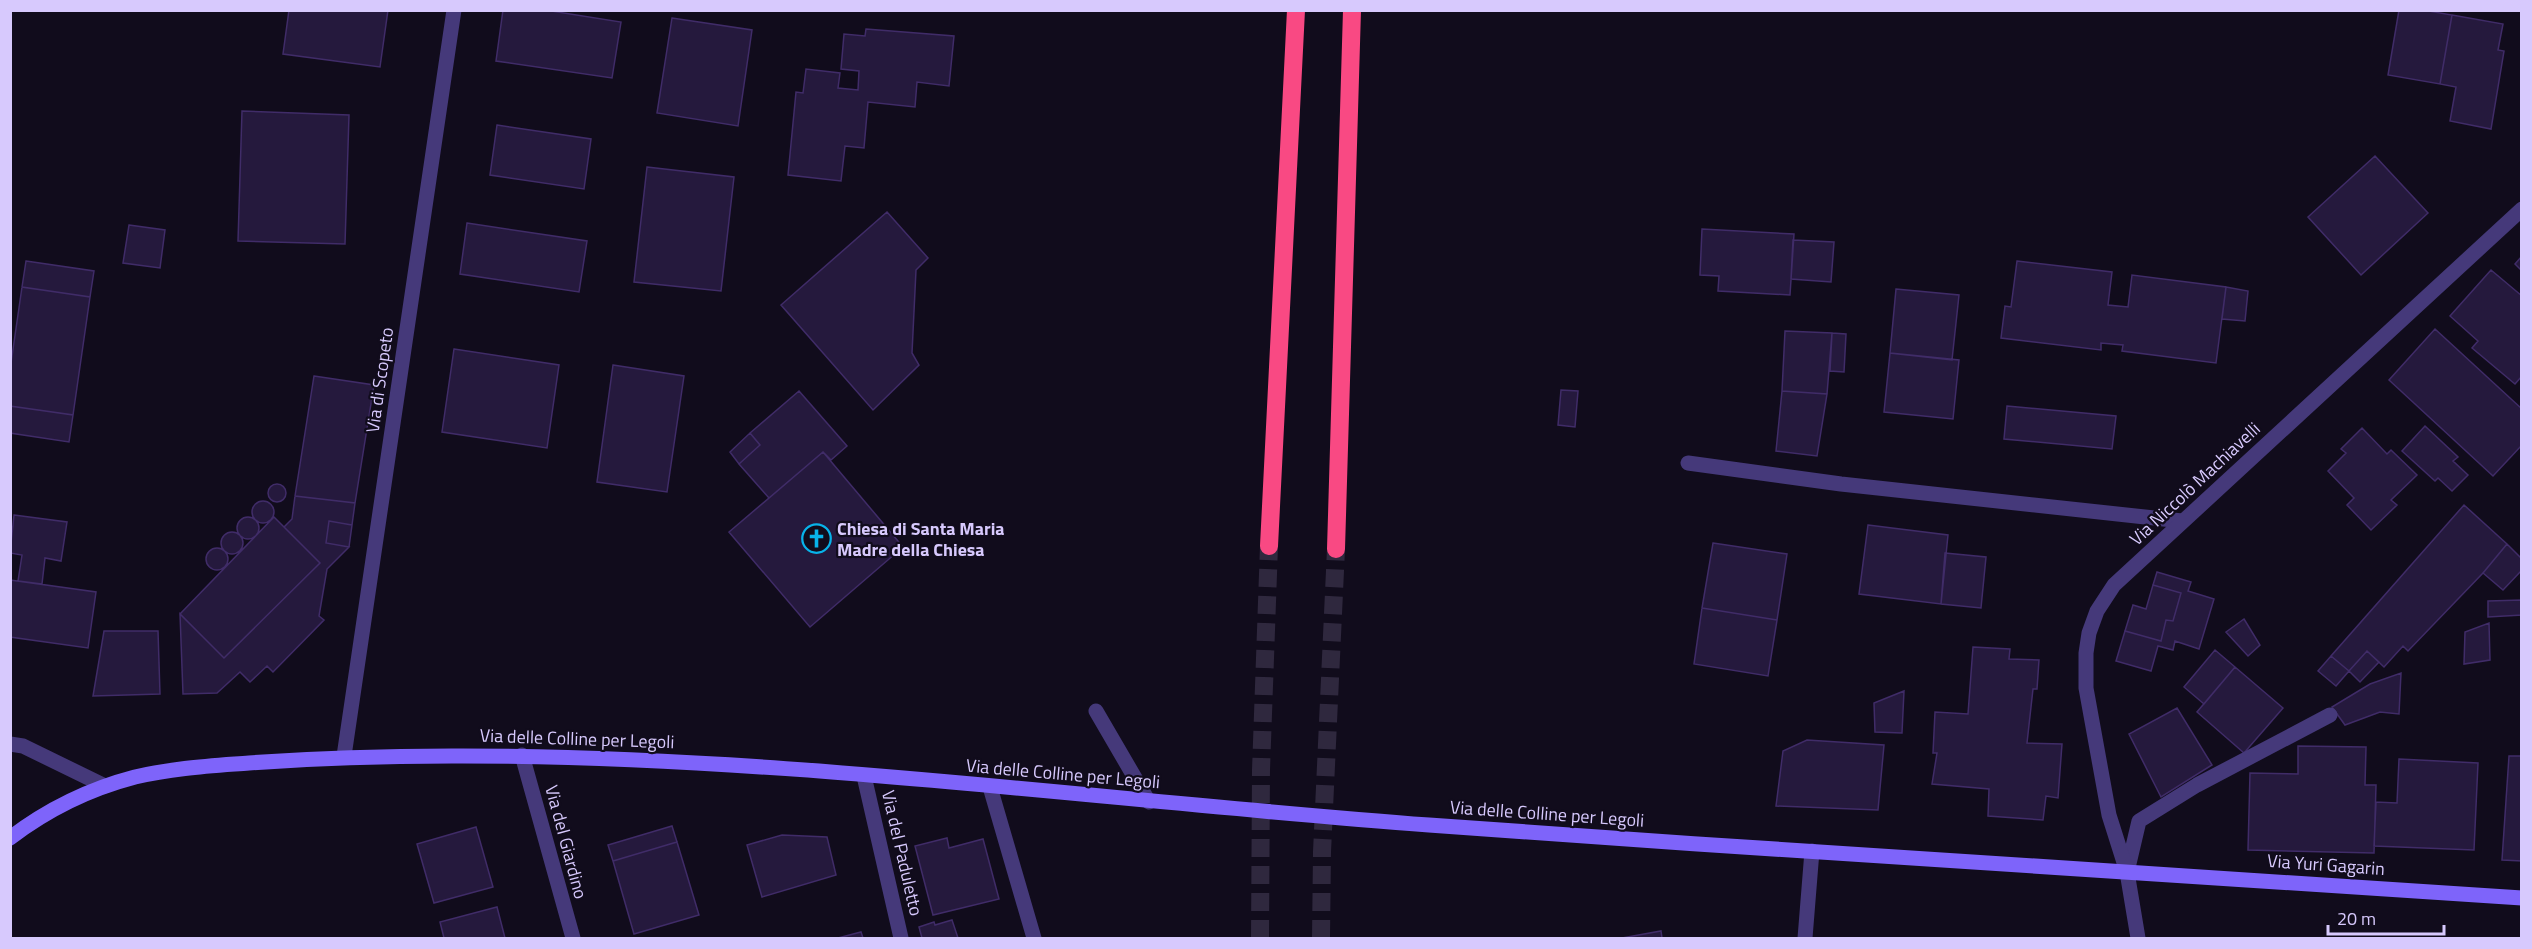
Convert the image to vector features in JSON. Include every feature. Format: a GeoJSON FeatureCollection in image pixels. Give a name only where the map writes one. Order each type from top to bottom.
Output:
{"type":"FeatureCollection","features":[{"type":"Feature","properties":{"kind":"highway"},"geometry":{"type":"LineString","coordinates":[[1269,546],[1296,10]]}},
{"type":"Feature","properties":{"kind":"highway"},"geometry":{"type":"LineString","coordinates":[[1336,549],[1352,10]]}},
{"type":"Feature","properties":{"kind":"street","name":"Via di Scopeto"},"geometry":{"type":"LineString","coordinates":[[344,756],[454,10]]}},
{"type":"Feature","properties":{"kind":"street","name":"Via Niccolò Machiavelli"},"geometry":{"type":"LineString","coordinates":[[2127,872],[2109,815],[2086,688],[2086,652],[2089,633],[2097,610],[2114,585],[2522,209]]}},
{"type":"Feature","properties":{"kind":"street"},"geometry":{"type":"LineString","coordinates":[[1688,463],[1841,484],[2182,521]]}},
{"type":"Feature","properties":{"kind":"street"},"geometry":{"type":"LineString","coordinates":[[1096,711],[1149,802]]}},
{"type":"Feature","properties":{"kind":"street"},"geometry":{"type":"LineString","coordinates":[[2138,939],[2127,872],[2139,821],[2197,785],[2330,715]]}},
{"type":"Feature","properties":{"kind":"street"},"geometry":{"type":"LineString","coordinates":[[10,744],[23,746],[105,786]]}},
{"type":"Feature","properties":{"kind":"street","name":"Via delle Colline per Legoli"},"geometry":{"type":"LineString","coordinates":[[10,838],[55,807],[105,786],[140,776],[178,769],[344,756],[522,756],[671,761],[1353,819],[2127,872]]}},
{"type":"Feature","properties":{"kind":"street","name":"Via del Giardino"},"geometry":{"type":"LineString","coordinates":[[522,756],[573,939]]}},
{"type":"Feature","properties":{"kind":"street","name":"Via del Paduletto"},"geometry":{"type":"LineString","coordinates":[[864,776],[901,939]]}},
{"type":"Feature","properties":{"kind":"street"},"geometry":{"type":"LineString","coordinates":[[990,787],[1034,939]]}},
{"type":"Feature","properties":{"kind":"street"},"geometry":{"type":"LineString","coordinates":[[1805,939],[1812,851]]}},
{"type":"Feature","properties":{"kind":"street","name":"Via Yuri Gagarin"},"geometry":{"type":"LineString","coordinates":[[2127,872],[2522,898]]}},
{"type":"Feature","properties":{"kind":"building"},"geometry":{"type":"Polygon","coordinates":[[[289,10],[388,10],[380,67],[283,54],[289,10]]]}},
{"type":"Feature","properties":{"kind":"building"},"geometry":{"type":"Polygon","coordinates":[[[503,10],[545,10],[621,22],[612,78],[496,61],[503,10]]]}},
{"type":"Feature","properties":{"kind":"building"},"geometry":{"type":"Polygon","coordinates":[[[2399,10],[2423,10],[2452,15],[2440,84],[2388,75],[2399,10]]]}},
{"type":"Feature","properties":{"kind":"building"},"geometry":{"type":"Polygon","coordinates":[[[2452,15],[2503,24],[2498,50],[2504,51],[2491,129],[2450,121],[2456,87],[2440,84],[2452,15]]]}},
{"type":"Feature","properties":{"kind":"building"},"geometry":{"type":"Polygon","coordinates":[[[672,18],[752,30],[738,126],[657,113],[672,18]]]}},
{"type":"Feature","properties":{"kind":"building"},"geometry":{"type":"Polygon","coordinates":[[[866,29],[954,36],[949,86],[917,82],[915,107],[868,102],[864,148],[845,146],[841,181],[788,175],[796,92],[803,93],[806,69],[840,73],[838,88],[858,90],[859,71],[841,69],[844,34],[865,36],[866,29]]]}},
{"type":"Feature","properties":{"kind":"building"},"geometry":{"type":"Polygon","coordinates":[[[242,111],[349,115],[345,244],[238,241],[242,111]]]}},
{"type":"Feature","properties":{"kind":"building"},"geometry":{"type":"Polygon","coordinates":[[[497,125],[591,139],[584,189],[490,175],[497,125]]]}},
{"type":"Feature","properties":{"kind":"building"},"geometry":{"type":"Polygon","coordinates":[[[2375,156],[2428,213],[2361,275],[2308,217],[2375,156]]]}},
{"type":"Feature","properties":{"kind":"building"},"geometry":{"type":"Polygon","coordinates":[[[647,167],[734,177],[721,291],[634,282],[647,167]]]}},
{"type":"Feature","properties":{"kind":"building"},"geometry":{"type":"Polygon","coordinates":[[[887,212],[928,258],[916,270],[912,353],[919,365],[873,410],[781,305],[887,212]]]}},
{"type":"Feature","properties":{"kind":"building"},"geometry":{"type":"Polygon","coordinates":[[[467,223],[587,241],[579,292],[460,274],[467,223]]]}},
{"type":"Feature","properties":{"kind":"building"},"geometry":{"type":"Polygon","coordinates":[[[129,225],[165,230],[160,268],[123,263],[129,225]]]}},
{"type":"Feature","properties":{"kind":"building"},"geometry":{"type":"Polygon","coordinates":[[[1702,229],[1794,234],[1790,295],[1718,291],[1719,276],[1700,275],[1702,229]]]}},
{"type":"Feature","properties":{"kind":"building"},"geometry":{"type":"Polygon","coordinates":[[[1793,240],[1834,242],[1831,282],[1791,279],[1793,240]]]}},
{"type":"Feature","properties":{"kind":"building"},"geometry":{"type":"Polygon","coordinates":[[[2522,256],[2522,271],[2515,264],[2522,256]]]}},
{"type":"Feature","properties":{"kind":"building"},"geometry":{"type":"Polygon","coordinates":[[[26,261],[94,271],[90,297],[22,287],[26,261]]]}},
{"type":"Feature","properties":{"kind":"building"},"geometry":{"type":"Polygon","coordinates":[[[2017,261],[2112,272],[2108,305],[2128,307],[2132,275],[2226,287],[2216,363],[2122,351],[2123,345],[2101,343],[2101,350],[2001,338],[2005,306],[2011,307],[2017,261]]]}},
{"type":"Feature","properties":{"kind":"building"},"geometry":{"type":"Polygon","coordinates":[[[2491,270],[2522,296],[2522,376],[2515,384],[2472,348],[2478,341],[2450,316],[2491,270]]]}},
{"type":"Feature","properties":{"kind":"building"},"geometry":{"type":"Polygon","coordinates":[[[22,287],[90,297],[73,415],[10,406],[10,370],[22,287]]]}},
{"type":"Feature","properties":{"kind":"building"},"geometry":{"type":"Polygon","coordinates":[[[2226,287],[2248,291],[2245,321],[2222,319],[2226,287]]]}},
{"type":"Feature","properties":{"kind":"building"},"geometry":{"type":"Polygon","coordinates":[[[1896,289],[1959,295],[1952,360],[1890,353],[1896,289]]]}},
{"type":"Feature","properties":{"kind":"building"},"geometry":{"type":"Polygon","coordinates":[[[2435,329],[2522,409],[2522,445],[2493,476],[2389,380],[2435,329]]]}},
{"type":"Feature","properties":{"kind":"building"},"geometry":{"type":"Polygon","coordinates":[[[1785,331],[1832,333],[1827,394],[1782,391],[1785,331]]]}},
{"type":"Feature","properties":{"kind":"building"},"geometry":{"type":"Polygon","coordinates":[[[1832,333],[1846,334],[1844,372],[1830,371],[1832,333]]]}},
{"type":"Feature","properties":{"kind":"building"},"geometry":{"type":"Polygon","coordinates":[[[454,349],[559,365],[547,448],[442,432],[454,349]]]}},
{"type":"Feature","properties":{"kind":"building"},"geometry":{"type":"Polygon","coordinates":[[[1890,353],[1959,360],[1953,419],[1884,412],[1890,353]]]}},
{"type":"Feature","properties":{"kind":"building"},"geometry":{"type":"Polygon","coordinates":[[[613,365],[684,376],[667,492],[597,482],[613,365]]]}},
{"type":"Feature","properties":{"kind":"building"},"geometry":{"type":"Polygon","coordinates":[[[314,376],[374,385],[355,503],[295,496],[314,376]]]}},
{"type":"Feature","properties":{"kind":"building"},"geometry":{"type":"Polygon","coordinates":[[[1561,390],[1578,391],[1575,427],[1558,425],[1561,390]]]}},
{"type":"Feature","properties":{"kind":"building"},"geometry":{"type":"Polygon","coordinates":[[[799,391],[847,446],[831,460],[823,452],[769,498],[739,464],[760,445],[750,433],[799,391]]]}},
{"type":"Feature","properties":{"kind":"building"},"geometry":{"type":"Polygon","coordinates":[[[1782,391],[1827,394],[1817,456],[1776,451],[1782,391]]]}},
{"type":"Feature","properties":{"kind":"building"},"geometry":{"type":"Polygon","coordinates":[[[10,406],[73,415],[69,442],[10,433],[10,406]]]}},
{"type":"Feature","properties":{"kind":"building"},"geometry":{"type":"Polygon","coordinates":[[[2007,406],[2116,416],[2112,449],[2004,439],[2007,406]]]}},
{"type":"Feature","properties":{"kind":"building"},"geometry":{"type":"Polygon","coordinates":[[[2425,426],[2458,457],[2453,461],[2468,475],[2452,491],[2438,478],[2435,481],[2402,451],[2425,426]]]}},
{"type":"Feature","properties":{"kind":"building"},"geometry":{"type":"Polygon","coordinates":[[[2362,428],[2387,454],[2391,450],[2417,475],[2391,500],[2397,505],[2371,530],[2347,505],[2354,498],[2328,471],[2346,453],[2341,449],[2362,428]]]}},
{"type":"Feature","properties":{"kind":"building"},"geometry":{"type":"Polygon","coordinates":[[[750,433],[760,445],[739,464],[730,452],[750,433]]]}},
{"type":"Feature","properties":{"kind":"building","name":"Chiesa di Santa Maria Madre della Chiesa"},"geometry":{"type":"Polygon","coordinates":[[[823,452],[903,547],[810,627],[729,532],[823,452]]]}},
{"type":"Feature","properties":{"kind":"building"},"geometry":{"type":"Polygon","coordinates":[[[277,484],[283,487],[286,493],[283,499],[277,502],[271,499],[268,493],[271,487],[277,484]]]}},
{"type":"Feature","properties":{"kind":"building"},"geometry":{"type":"Polygon","coordinates":[[[295,496],[355,503],[352,525],[329,521],[326,543],[349,547],[327,569],[319,616],[324,620],[273,672],[267,666],[250,682],[240,672],[217,693],[183,694],[180,614],[224,658],[320,563],[284,527],[292,519],[295,496]]]}},
{"type":"Feature","properties":{"kind":"building"},"geometry":{"type":"Polygon","coordinates":[[[263,501],[271,504],[274,512],[271,520],[263,523],[255,520],[252,512],[255,504],[263,501]]]}},
{"type":"Feature","properties":{"kind":"building"},"geometry":{"type":"Polygon","coordinates":[[[2464,505],[2507,544],[2483,573],[2408,651],[2403,646],[2384,667],[2367,651],[2349,671],[2331,656],[2464,505]]]}},
{"type":"Feature","properties":{"kind":"building"},"geometry":{"type":"Polygon","coordinates":[[[14,515],[67,522],[61,561],[45,558],[42,584],[18,581],[22,555],[10,553],[14,515]]]}},
{"type":"Feature","properties":{"kind":"building"},"geometry":{"type":"Polygon","coordinates":[[[248,517],[256,520],[259,528],[256,536],[248,539],[240,536],[237,528],[240,520],[248,517]]]}},
{"type":"Feature","properties":{"kind":"building"},"geometry":{"type":"Polygon","coordinates":[[[274,517],[320,563],[224,658],[180,614],[274,517]]]}},
{"type":"Feature","properties":{"kind":"building"},"geometry":{"type":"Polygon","coordinates":[[[329,521],[352,525],[349,547],[326,543],[329,521]]]}},
{"type":"Feature","properties":{"kind":"building"},"geometry":{"type":"Polygon","coordinates":[[[1868,525],[1948,535],[1941,604],[1859,594],[1868,525]]]}},
{"type":"Feature","properties":{"kind":"building"},"geometry":{"type":"Polygon","coordinates":[[[232,532],[240,535],[243,543],[240,551],[232,554],[224,551],[221,543],[224,535],[232,532]]]}},
{"type":"Feature","properties":{"kind":"building"},"geometry":{"type":"Polygon","coordinates":[[[1713,543],[1787,554],[1777,620],[1702,608],[1713,543]]]}},
{"type":"Feature","properties":{"kind":"building"},"geometry":{"type":"Polygon","coordinates":[[[2507,544],[2522,559],[2522,570],[2503,590],[2483,573],[2507,544]]]}},
{"type":"Feature","properties":{"kind":"building"},"geometry":{"type":"Polygon","coordinates":[[[217,548],[225,551],[228,559],[225,567],[217,570],[209,567],[206,559],[209,551],[217,548]]]}},
{"type":"Feature","properties":{"kind":"building"},"geometry":{"type":"Polygon","coordinates":[[[1945,553],[1986,557],[1981,608],[1941,604],[1945,553]]]}},
{"type":"Feature","properties":{"kind":"building"},"geometry":{"type":"Polygon","coordinates":[[[2157,572],[2191,582],[2188,591],[2214,599],[2199,649],[2175,641],[2173,650],[2158,646],[2151,671],[2116,661],[2125,631],[2161,641],[2166,620],[2173,621],[2181,593],[2153,585],[2157,572]]]}},
{"type":"Feature","properties":{"kind":"building"},"geometry":{"type":"Polygon","coordinates":[[[10,580],[96,592],[88,648],[10,637],[10,580]]]}},
{"type":"Feature","properties":{"kind":"building"},"geometry":{"type":"Polygon","coordinates":[[[2153,585],[2181,593],[2173,621],[2166,620],[2161,641],[2125,631],[2133,605],[2146,609],[2153,585]]]}},
{"type":"Feature","properties":{"kind":"building"},"geometry":{"type":"Polygon","coordinates":[[[2522,600],[2522,615],[2488,617],[2488,601],[2522,600]]]}},
{"type":"Feature","properties":{"kind":"building"},"geometry":{"type":"Polygon","coordinates":[[[1702,608],[1777,620],[1768,676],[1694,664],[1702,608]]]}},
{"type":"Feature","properties":{"kind":"building"},"geometry":{"type":"Polygon","coordinates":[[[2244,619],[2260,645],[2248,656],[2226,632],[2244,619]]]}},
{"type":"Feature","properties":{"kind":"building"},"geometry":{"type":"Polygon","coordinates":[[[2489,623],[2490,660],[2464,664],[2465,632],[2489,623]]]}},
{"type":"Feature","properties":{"kind":"building"},"geometry":{"type":"Polygon","coordinates":[[[104,631],[158,631],[160,694],[93,696],[104,631]]]}},
{"type":"Feature","properties":{"kind":"building"},"geometry":{"type":"Polygon","coordinates":[[[1973,647],[2010,649],[2009,659],[2039,660],[2037,689],[2033,689],[2027,743],[2062,744],[2058,798],[2046,796],[2043,820],[1988,816],[1989,789],[1932,784],[1937,753],[1933,753],[1935,712],[1968,714],[1973,647]]]}},
{"type":"Feature","properties":{"kind":"building"},"geometry":{"type":"Polygon","coordinates":[[[2215,650],[2235,667],[2204,704],[2184,687],[2215,650]]]}},
{"type":"Feature","properties":{"kind":"building"},"geometry":{"type":"Polygon","coordinates":[[[2367,651],[2379,662],[2360,682],[2349,671],[2367,651]]]}},
{"type":"Feature","properties":{"kind":"building"},"geometry":{"type":"Polygon","coordinates":[[[2331,656],[2349,671],[2336,686],[2318,671],[2331,656]]]}},
{"type":"Feature","properties":{"kind":"building"},"geometry":{"type":"Polygon","coordinates":[[[2235,667],[2283,708],[2244,753],[2197,712],[2235,667]]]}},
{"type":"Feature","properties":{"kind":"building"},"geometry":{"type":"Polygon","coordinates":[[[2401,673],[2399,714],[2380,712],[2345,725],[2332,707],[2370,684],[2401,673]]]}},
{"type":"Feature","properties":{"kind":"building"},"geometry":{"type":"Polygon","coordinates":[[[1904,691],[1902,733],[1875,732],[1874,703],[1904,691]]]}},
{"type":"Feature","properties":{"kind":"building"},"geometry":{"type":"Polygon","coordinates":[[[2177,708],[2212,765],[2161,797],[2129,734],[2177,708]]]}},
{"type":"Feature","properties":{"kind":"building"},"geometry":{"type":"Polygon","coordinates":[[[1807,740],[1884,745],[1878,810],[1776,806],[1783,751],[1807,740]]]}},
{"type":"Feature","properties":{"kind":"building"},"geometry":{"type":"Polygon","coordinates":[[[2298,746],[2366,747],[2365,785],[2376,785],[2374,853],[2248,850],[2250,773],[2298,774],[2298,746]]]}},
{"type":"Feature","properties":{"kind":"building"},"geometry":{"type":"Polygon","coordinates":[[[2509,756],[2522,756],[2522,861],[2502,860],[2509,756]]]}},
{"type":"Feature","properties":{"kind":"building"},"geometry":{"type":"Polygon","coordinates":[[[2399,759],[2478,763],[2474,850],[2374,846],[2376,802],[2397,803],[2399,759]]]}},
{"type":"Feature","properties":{"kind":"building"},"geometry":{"type":"Polygon","coordinates":[[[672,826],[677,842],[613,861],[608,845],[672,826]]]}},
{"type":"Feature","properties":{"kind":"building"},"geometry":{"type":"Polygon","coordinates":[[[476,827],[493,887],[434,903],[417,844],[476,827]]]}},
{"type":"Feature","properties":{"kind":"building"},"geometry":{"type":"Polygon","coordinates":[[[782,835],[827,837],[836,875],[762,897],[747,845],[782,835]]]}},
{"type":"Feature","properties":{"kind":"building"},"geometry":{"type":"Polygon","coordinates":[[[947,838],[949,848],[983,839],[999,899],[933,915],[915,846],[947,838]]]}},
{"type":"Feature","properties":{"kind":"building"},"geometry":{"type":"Polygon","coordinates":[[[677,842],[699,915],[634,934],[613,861],[677,842]]]}},
{"type":"Feature","properties":{"kind":"building"},"geometry":{"type":"Polygon","coordinates":[[[497,907],[505,938],[444,938],[440,922],[497,907]]]}},
{"type":"Feature","properties":{"kind":"building"},"geometry":{"type":"Polygon","coordinates":[[[952,920],[958,938],[922,938],[919,927],[952,920]]]}},
{"type":"Feature","properties":{"kind":"building"},"geometry":{"type":"Polygon","coordinates":[[[1661,931],[1662,938],[1622,938],[1661,931]]]}},
{"type":"Feature","properties":{"kind":"building"},"geometry":{"type":"Polygon","coordinates":[[[861,932],[863,938],[838,938],[861,932]]]}},
{"type":"Feature","properties":{"kind":"tunnel"},"geometry":{"type":"LineString","coordinates":[[1260,938],[1261,770],[1269,546]]}},
{"type":"Feature","properties":{"kind":"tunnel"},"geometry":{"type":"LineString","coordinates":[[1321,938],[1322,852],[1336,549]]}},
{"type":"Feature","properties":{"kind":"place","name":"Chiesa di Santa Maria Madre della Chiesa"},"geometry":{"type":"Point","coordinates":[816,539]}}]}
